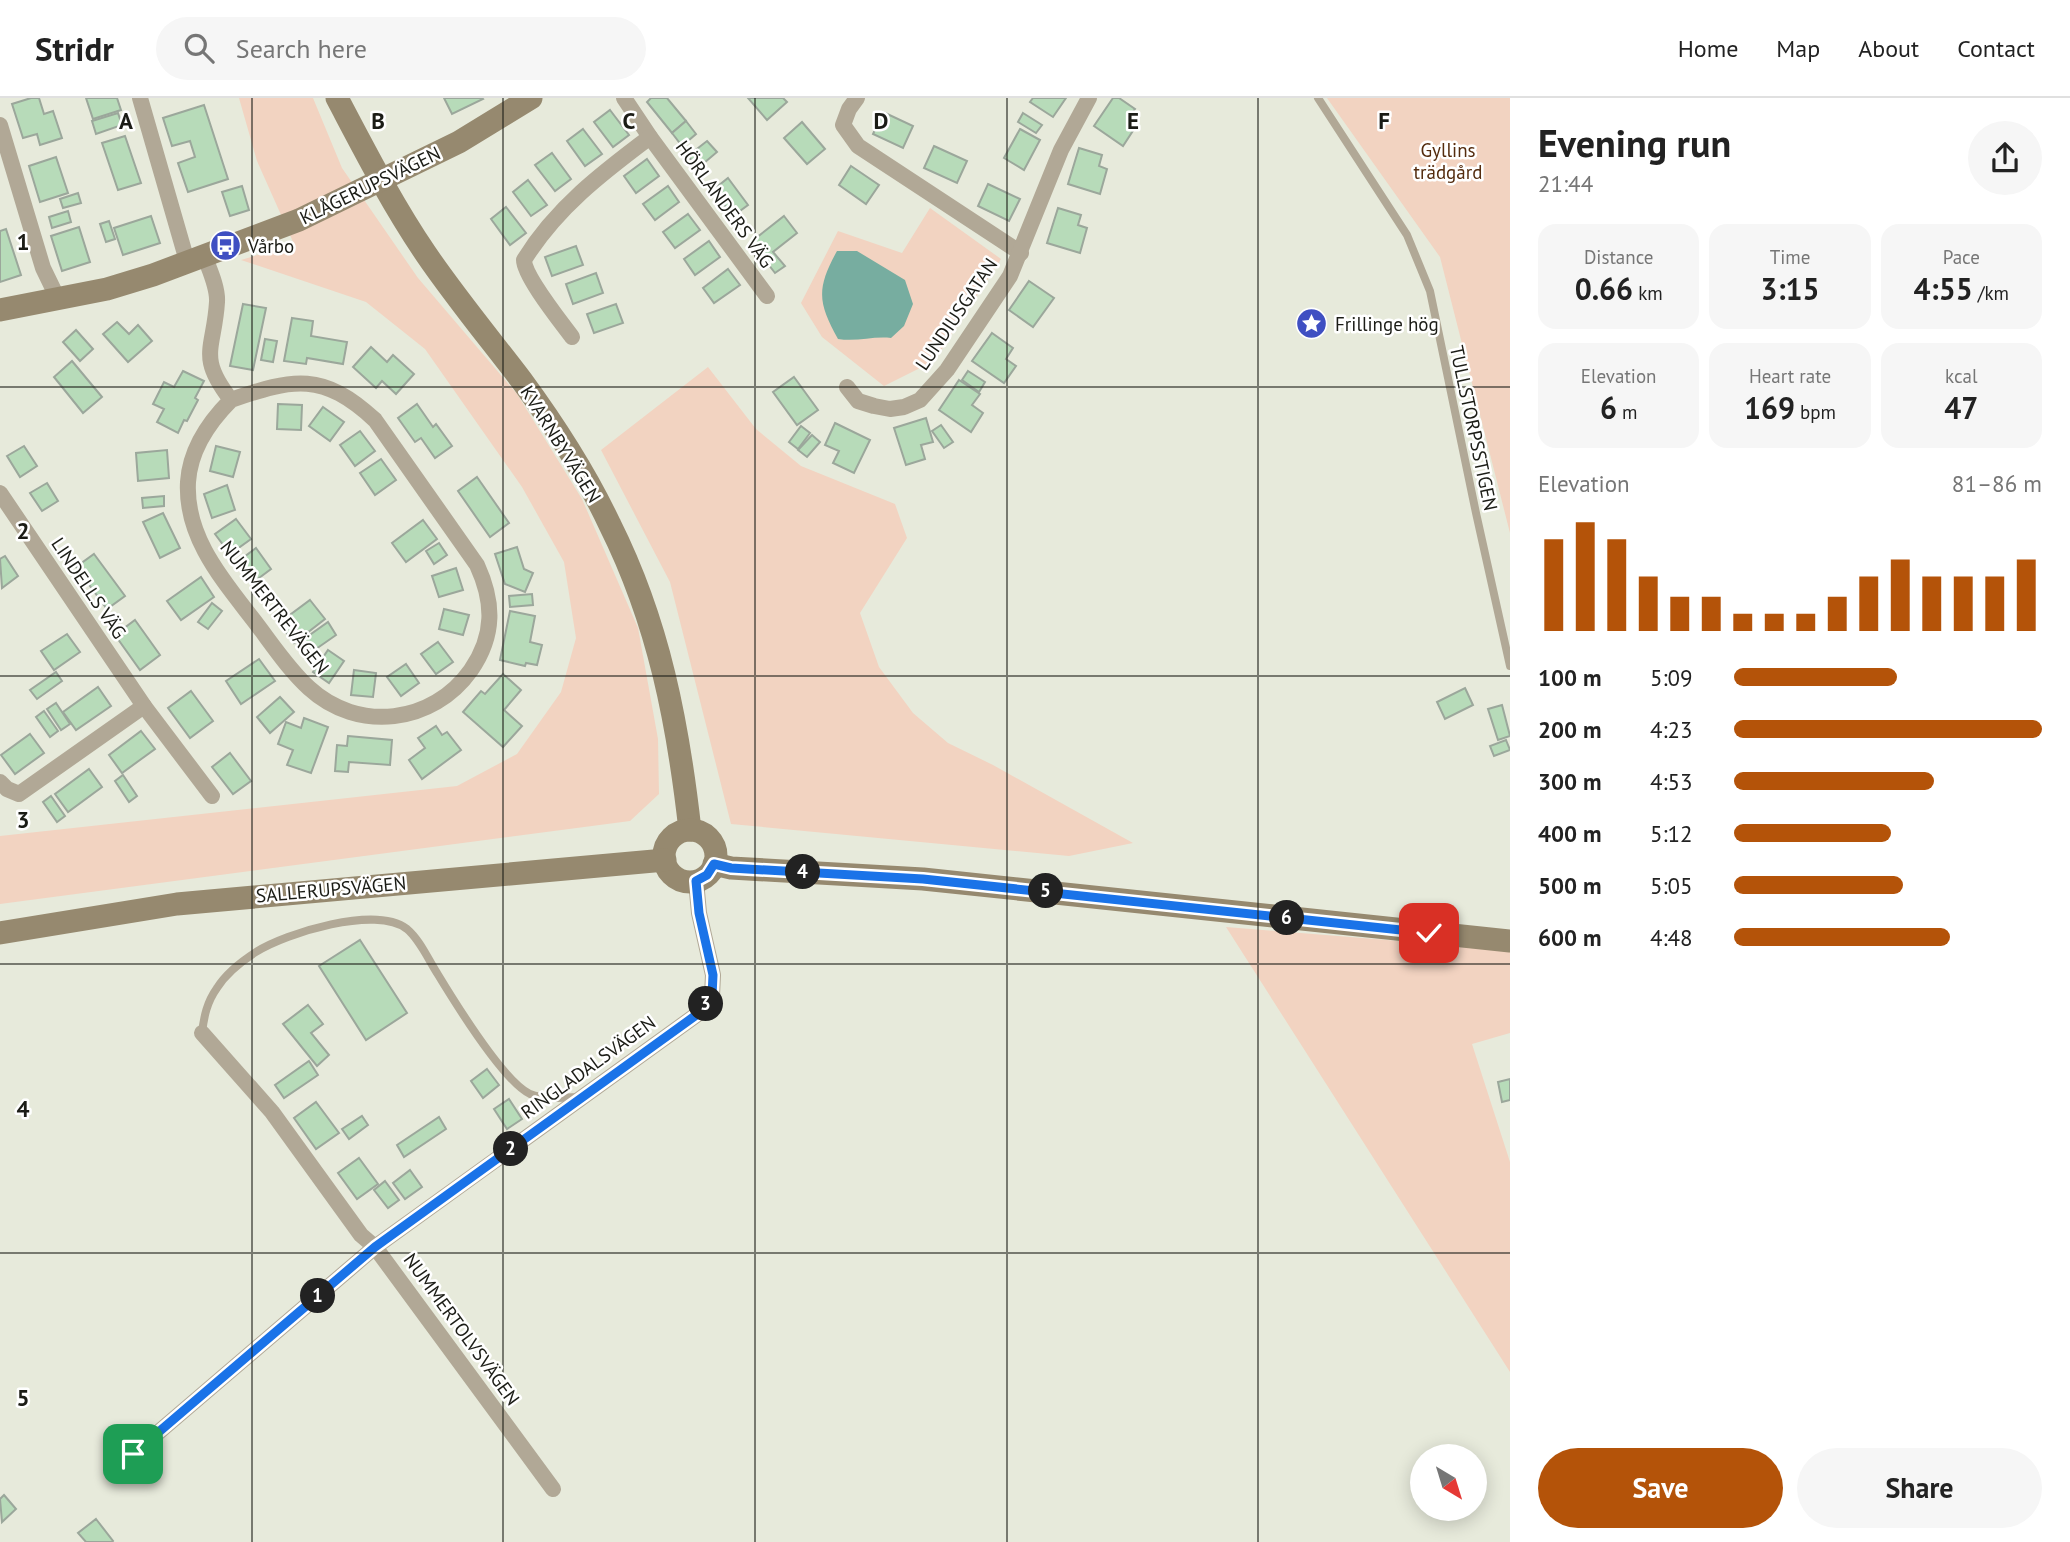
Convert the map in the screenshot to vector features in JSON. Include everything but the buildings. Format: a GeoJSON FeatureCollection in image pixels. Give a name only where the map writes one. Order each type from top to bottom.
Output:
{"type":"FeatureCollection","features":[{"type":"Feature","properties":{"kind":"main road","name":"KVARNBYVÄGEN"},"geometry":{"type":"LineString","coordinates":[[337,98],[380,180],[426,254],[545,413],[611,525],[634,579],[673,707],[683,764],[690,830]]}},
{"type":"Feature","properties":{"kind":"main road","name":"KLÅGERUPSVÄGEN"},"geometry":{"type":"LineString","coordinates":[[0,310],[58,299],[153,275],[299,220],[459,142],[531,98]]}},
{"type":"Feature","properties":{"kind":"main road"},"geometry":{"type":"LineString","coordinates":[[690,830],[702,833],[709,839],[716,853],[714,864],[707,875],[696,881],[684,881],[669,871],[664,860],[670,839],[677,833],[690,830]]}},
{"type":"Feature","properties":{"kind":"main road","name":"SALLERUPSVÄGEN"},"geometry":{"type":"LineString","coordinates":[[0,933],[177,904],[664,860]]}},
{"type":"Feature","properties":{"kind":"main road"},"geometry":{"type":"LineString","coordinates":[[714,864],[731,868],[923,879],[1510,941]]}},
{"type":"Feature","properties":{"kind":"street"},"geometry":{"type":"LineString","coordinates":[[140,98],[195,258],[218,300],[208,354],[217,382],[231,400]]}},
{"type":"Feature","properties":{"kind":"street","name":"HÖRLANDERS VÄG"},"geometry":{"type":"LineString","coordinates":[[624,98],[767,296]]}},
{"type":"Feature","properties":{"kind":"street"},"geometry":{"type":"LineString","coordinates":[[857,98],[843,125],[858,146],[1021,253]]}},
{"type":"Feature","properties":{"kind":"street","name":"LUNDIUSGATAN"},"geometry":{"type":"LineString","coordinates":[[847,387],[858,401],[874,407],[904,407],[920,400],[947,370],[1010,276],[1061,150],[1089,98]]}},
{"type":"Feature","properties":{"kind":"street"},"geometry":{"type":"LineString","coordinates":[[0,125],[43,268],[58,299]]}},
{"type":"Feature","properties":{"kind":"street","name":"HÖRLANDERS VÄG"},"geometry":{"type":"LineString","coordinates":[[572,337],[537,288],[524,266],[524,260],[577,193],[650,136]]}},
{"type":"Feature","properties":{"kind":"street","name":"NUMMERTREVÄGEN"},"geometry":{"type":"LineString","coordinates":[[308,382],[325,387],[358,405],[375,420],[477,565],[487,587],[490,611],[488,633],[480,656],[467,676],[449,694],[427,707],[401,717],[351,713],[326,701],[308,687],[249,613],[204,552],[190,511],[190,460],[216,415],[231,400],[286,383],[308,382]]}},
{"type":"Feature","properties":{"kind":"street","name":"LINDELLS VÄG"},"geometry":{"type":"LineString","coordinates":[[0,493],[144,706],[212,796]]}},
{"type":"Feature","properties":{"kind":"street"},"geometry":{"type":"LineString","coordinates":[[0,782],[7,789],[19,794],[144,706]]}},
{"type":"Feature","properties":{"kind":"street","name":"RINGLADALSVÄGEN"},"geometry":{"type":"LineString","coordinates":[[133,1454],[375,1247],[699,1013],[712,996],[713,975],[699,913],[696,881]]}},
{"type":"Feature","properties":{"kind":"street","name":"NUMMERTOLVSVÄGEN"},"geometry":{"type":"LineString","coordinates":[[202,1033],[272,1112],[553,1489]]}},
{"type":"Feature","properties":{"kind":"lane","name":"TULLSTORPSSTIGEN"},"geometry":{"type":"LineString","coordinates":[[1318,98],[1407,235],[1430,291],[1510,666]]}},
{"type":"Feature","properties":{"kind":"lane"},"geometry":{"type":"LineString","coordinates":[[202,1033],[205,1010],[218,986],[256,952],[297,933],[349,921],[389,920],[407,930],[422,949],[455,1002],[516,1084],[531,1094],[555,1099],[584,1096]]}},
{"type":"Feature","properties":{"kind":"green space"},"geometry":{"type":"Polygon","coordinates":[[[239,98],[313,98],[342,168],[418,278],[517,394],[582,499],[638,628],[658,739],[659,794],[630,821],[0,904],[0,836],[457,786],[517,754],[561,692],[576,638],[564,562],[522,487],[425,349],[366,302],[241,260],[294,244],[257,161],[239,98]]]}},
{"type":"Feature","properties":{"kind":"green space","name":"Gyllins trädgård"},"geometry":{"type":"Polygon","coordinates":[[[1327,98],[1510,98],[1510,533],[1440,257],[1327,98]]]}},
{"type":"Feature","properties":{"kind":"green space"},"geometry":{"type":"Polygon","coordinates":[[[930,208],[1001,259],[934,361],[884,386],[822,337],[801,303],[838,231],[902,253],[930,208]]]}},
{"type":"Feature","properties":{"kind":"green space"},"geometry":{"type":"Polygon","coordinates":[[[708,367],[756,429],[801,466],[895,504],[907,538],[860,613],[879,667],[913,713],[948,743],[1133,843],[1069,856],[731,824],[670,582],[601,450],[708,367]]]}},
{"type":"Feature","properties":{"kind":"green space"},"geometry":{"type":"Polygon","coordinates":[[[1226,927],[1510,950],[1510,1033],[1472,1044],[1510,1162],[1510,1372],[1226,927]]]}},
{"type":"Feature","properties":{"kind":"water"},"geometry":{"type":"Polygon","coordinates":[[[837,251],[857,251],[905,280],[913,304],[904,326],[891,338],[838,339],[826,315],[822,296],[825,276],[837,251]]]}},
{"type":"Feature","properties":{"kind":"place","name":"Vårbo"},"geometry":{"type":"Point","coordinates":[225,246]}},
{"type":"Feature","properties":{"kind":"place","name":"Frillinge hög"},"geometry":{"type":"Point","coordinates":[1312,324]}},
{"type":"Feature","properties":{"kind":"route"},"geometry":{"type":"LineString","coordinates":[[133,1454],[375,1247],[699,1013],[712,996],[713,975],[699,913],[696,881],[707,875],[714,864],[731,868],[923,879],[1429,933]]}}]}
